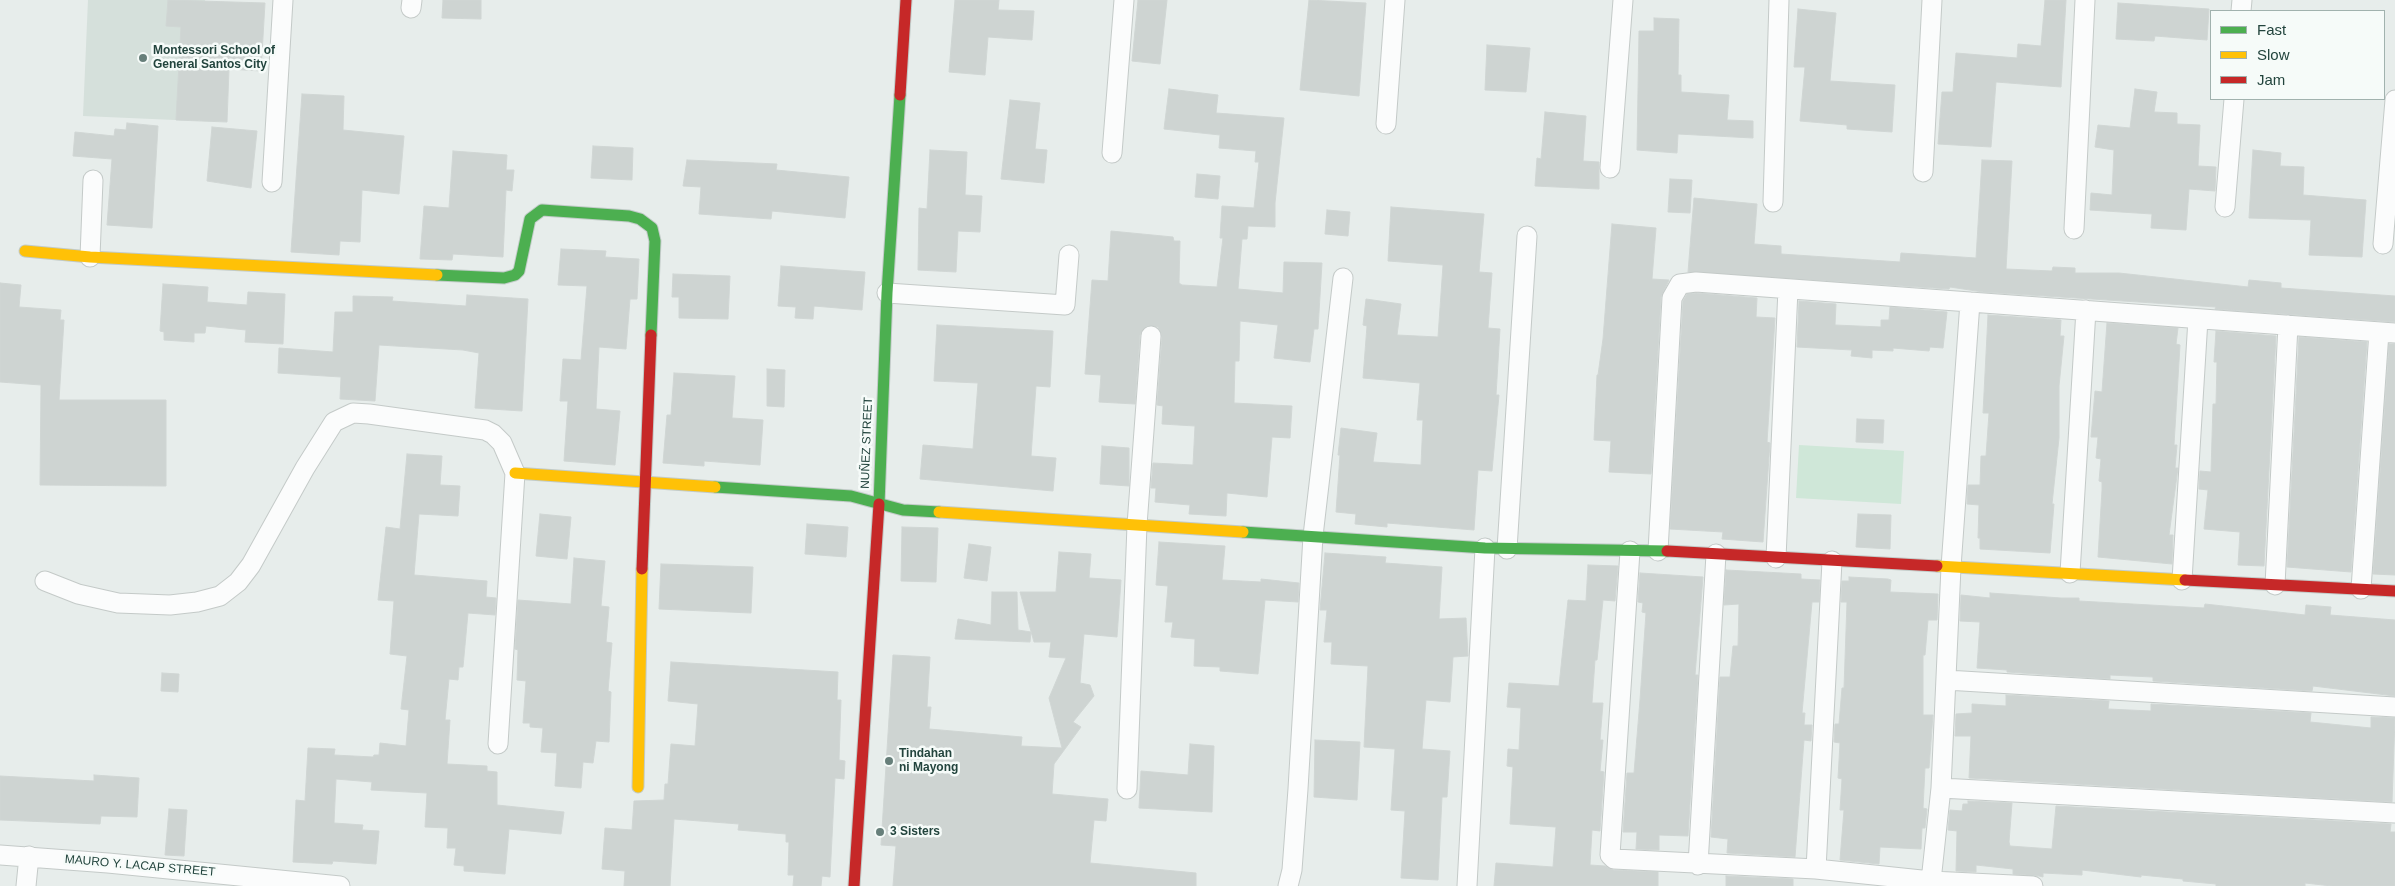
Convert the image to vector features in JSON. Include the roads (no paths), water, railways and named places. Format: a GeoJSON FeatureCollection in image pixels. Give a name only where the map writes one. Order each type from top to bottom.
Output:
{"type":"FeatureCollection","features":[{"type":"Feature","properties":{"kind":"street"},"geometry":{"type":"LineString","coordinates":[[272,182],[283,0]]}},
{"type":"Feature","properties":{"kind":"street","name":"NUÑEZ STREET"},"geometry":{"type":"LineString","coordinates":[[854,886],[879,503],[887,293],[906,0]]}},
{"type":"Feature","properties":{"kind":"street"},"geometry":{"type":"LineString","coordinates":[[1112,152],[1124,0]]}},
{"type":"Feature","properties":{"kind":"street"},"geometry":{"type":"LineString","coordinates":[[1386,124],[1395,0]]}},
{"type":"Feature","properties":{"kind":"street"},"geometry":{"type":"LineString","coordinates":[[1610,168],[1623,0]]}},
{"type":"Feature","properties":{"kind":"street"},"geometry":{"type":"LineString","coordinates":[[1773,202],[1780,0]]}},
{"type":"Feature","properties":{"kind":"street"},"geometry":{"type":"LineString","coordinates":[[1923,172],[1932,0]]}},
{"type":"Feature","properties":{"kind":"street"},"geometry":{"type":"LineString","coordinates":[[2074,229],[2085,0]]}},
{"type":"Feature","properties":{"kind":"street"},"geometry":{"type":"LineString","coordinates":[[2225,207],[2234,100]]}},
{"type":"Feature","properties":{"kind":"street"},"geometry":{"type":"LineString","coordinates":[[2383,244],[2395,100]]}},
{"type":"Feature","properties":{"kind":"street"},"geometry":{"type":"LineString","coordinates":[[90,257],[93,180]]}},
{"type":"Feature","properties":{"kind":"street"},"geometry":{"type":"LineString","coordinates":[[25,251],[90,257],[504,278],[516,275],[519,271],[530,219],[542,210],[630,216],[640,219],[652,228],[655,241],[644,481],[638,786]]}},
{"type":"Feature","properties":{"kind":"street"},"geometry":{"type":"LineString","coordinates":[[1507,549],[1527,236]]}},
{"type":"Feature","properties":{"kind":"street"},"geometry":{"type":"LineString","coordinates":[[887,293],[1065,305],[1069,255]]}},
{"type":"Feature","properties":{"kind":"street"},"geometry":{"type":"LineString","coordinates":[[1288,886],[1292,870],[1298,789],[1313,536],[1343,278]]}},
{"type":"Feature","properties":{"kind":"street"},"geometry":{"type":"LineString","coordinates":[[1658,551],[1672,298],[1680,284],[1696,282],[2387,332],[2361,589]]}},
{"type":"Feature","properties":{"kind":"street"},"geometry":{"type":"LineString","coordinates":[[1776,558],[1788,289]]}},
{"type":"Feature","properties":{"kind":"street"},"geometry":{"type":"LineString","coordinates":[[1931,881],[1941,788],[1951,567],[1970,302]]}},
{"type":"Feature","properties":{"kind":"street"},"geometry":{"type":"LineString","coordinates":[[2070,573],[2086,310]]}},
{"type":"Feature","properties":{"kind":"street"},"geometry":{"type":"LineString","coordinates":[[2182,580],[2198,319]]}},
{"type":"Feature","properties":{"kind":"street"},"geometry":{"type":"LineString","coordinates":[[2275,585],[2288,325]]}},
{"type":"Feature","properties":{"kind":"street"},"geometry":{"type":"LineString","coordinates":[[1128,790],[1137,525],[1151,336]]}},
{"type":"Feature","properties":{"kind":"street"},"geometry":{"type":"LineString","coordinates":[[45,581],[78,594],[118,603],[170,605],[197,602],[220,596],[238,582],[250,564],[305,468],[334,422],[353,413],[485,430],[493,434],[502,443],[515,473],[498,744]]}},
{"type":"Feature","properties":{"kind":"street"},"geometry":{"type":"LineString","coordinates":[[515,473],[851,496],[904,510],[1485,548],[1658,551],[2395,591]]}},
{"type":"Feature","properties":{"kind":"street"},"geometry":{"type":"LineString","coordinates":[[1467,886],[1485,548]]}},
{"type":"Feature","properties":{"kind":"street"},"geometry":{"type":"LineString","coordinates":[[1630,551],[1610,854],[1617,860],[1698,865],[1816,868],[1931,881],[2033,886]]}},
{"type":"Feature","properties":{"kind":"street"},"geometry":{"type":"LineString","coordinates":[[1698,865],[1716,554]]}},
{"type":"Feature","properties":{"kind":"street"},"geometry":{"type":"LineString","coordinates":[[1816,868],[1832,561]]}},
{"type":"Feature","properties":{"kind":"street"},"geometry":{"type":"LineString","coordinates":[[1946,680],[2395,707]]}},
{"type":"Feature","properties":{"kind":"street"},"geometry":{"type":"LineString","coordinates":[[1941,788],[2395,813]]}},
{"type":"Feature","properties":{"kind":"street","name":"MAURO Y. LACAP STREET"},"geometry":{"type":"LineString","coordinates":[[0,855],[29,856],[340,886]]}},
{"type":"Feature","properties":{"kind":"street"},"geometry":{"type":"LineString","coordinates":[[26,886],[29,856]]}},
{"type":"Feature","properties":{"kind":"place","name":"Montessori School of General Santos City"},"geometry":{"type":"Point","coordinates":[143,58]}},
{"type":"Feature","properties":{"kind":"place","name":"Tindahan ni Mayong"},"geometry":{"type":"Point","coordinates":[889,761]}},
{"type":"Feature","properties":{"kind":"place","name":"3 Sisters"},"geometry":{"type":"Point","coordinates":[880,832]}}]}
